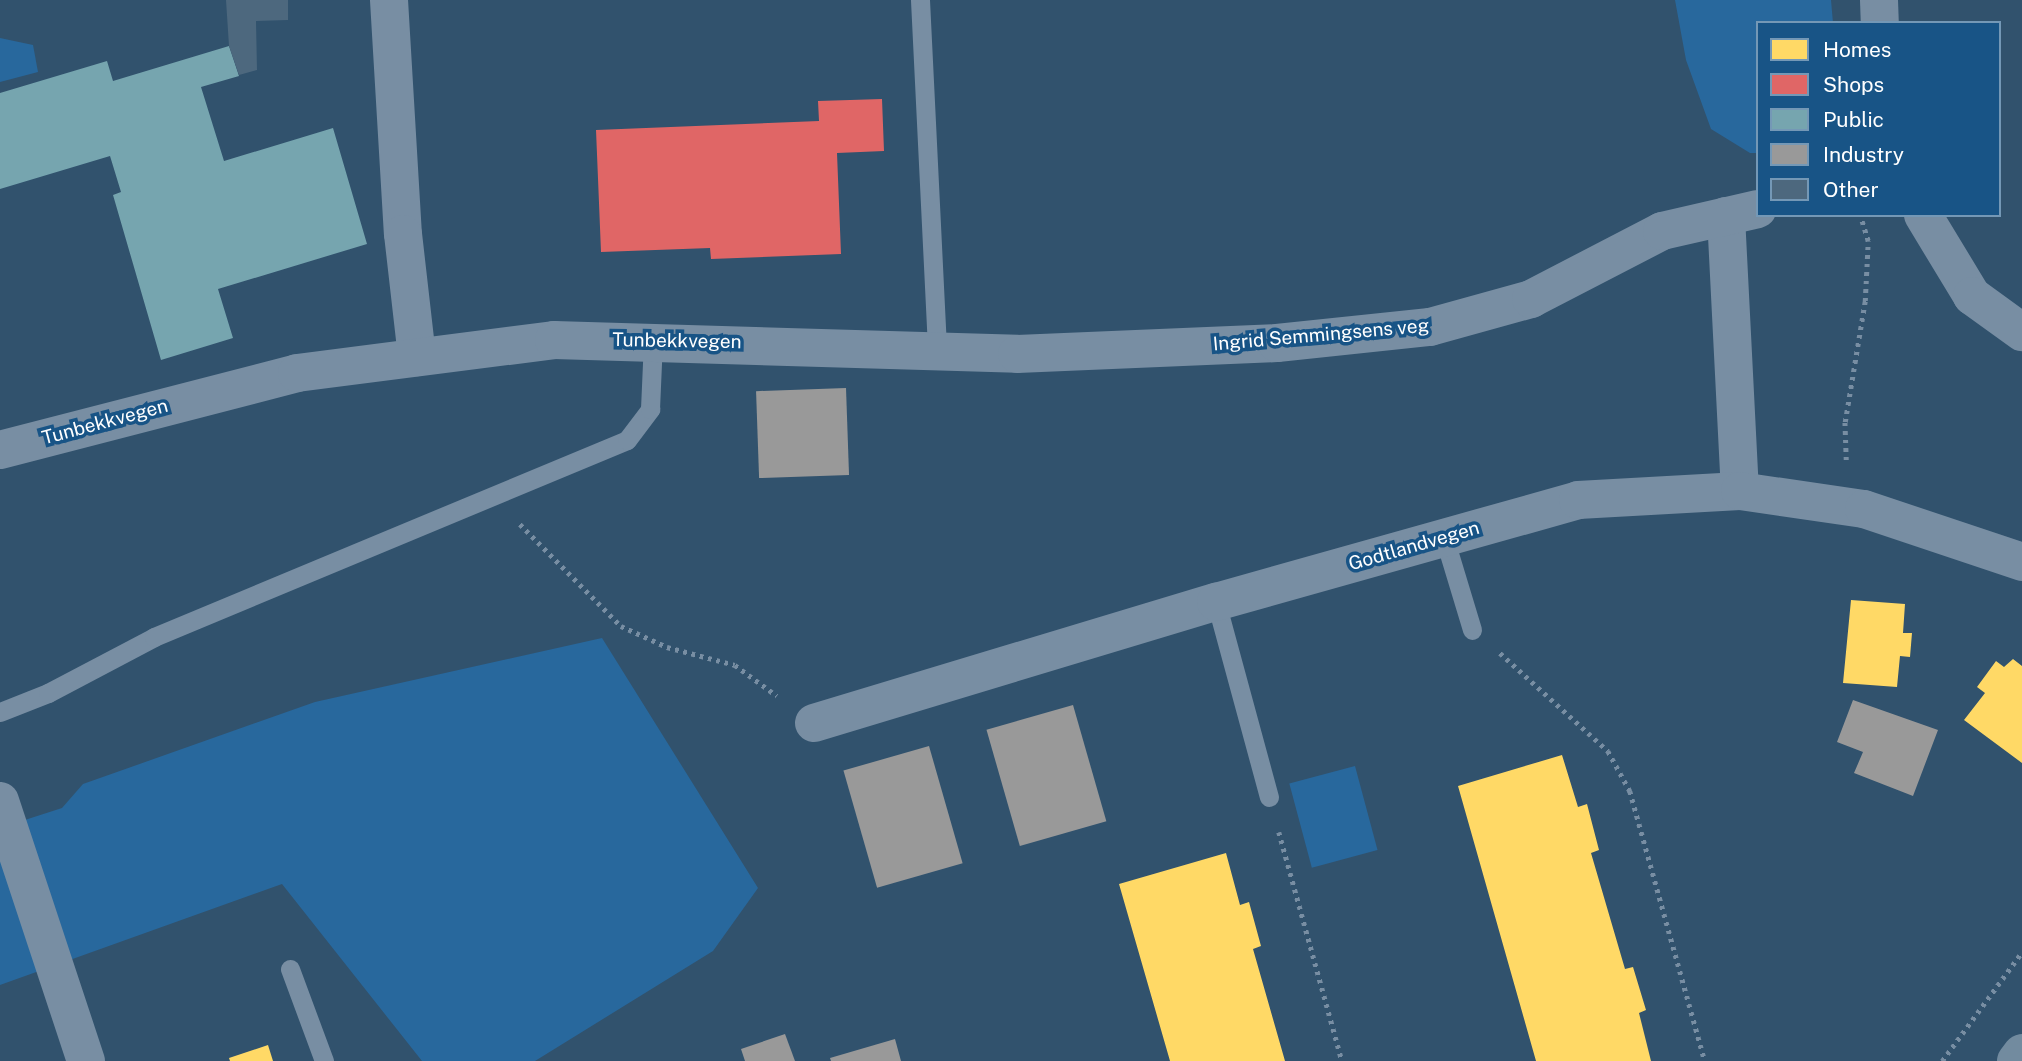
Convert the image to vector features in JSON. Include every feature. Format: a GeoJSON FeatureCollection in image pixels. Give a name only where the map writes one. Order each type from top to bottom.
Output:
{"type":"FeatureCollection","features":[{"type":"Feature","properties":{"kind":"main road"},"geometry":{"type":"LineString","coordinates":[[2016,1061],[2022,1053]]}},
{"type":"Feature","properties":{"kind":"street"},"geometry":{"type":"LineString","coordinates":[[389,0],[403,234],[417,356]]}},
{"type":"Feature","properties":{"kind":"street"},"geometry":{"type":"LineString","coordinates":[[1879,0],[1880,21]]}},
{"type":"Feature","properties":{"kind":"street","name":"Ingrid Semmingsens veg"},"geometry":{"type":"LineString","coordinates":[[937,348],[1017,354],[1127,350],[1277,343],[1430,327],[1531,299],[1662,232],[1742,213],[1740,491]]}},
{"type":"Feature","properties":{"kind":"street"},"geometry":{"type":"LineString","coordinates":[[1924,217],[1972,296],[2019,320]]}},
{"type":"Feature","properties":{"kind":"street","name":"Tunbekkvegen"},"geometry":{"type":"LineString","coordinates":[[0,450],[297,373],[554,340],[653,339],[937,348]]}},
{"type":"Feature","properties":{"kind":"street","name":"Godtlandvegen"},"geometry":{"type":"LineString","coordinates":[[814,723],[1216,602],[1578,500],[1740,491],[1864,509],[2022,562]]}},
{"type":"Feature","properties":{"kind":"street"},"geometry":{"type":"LineString","coordinates":[[0,801],[86,1061]]}},
{"type":"Feature","properties":{"kind":"lane"},"geometry":{"type":"LineString","coordinates":[[920,0],[937,348]]}},
{"type":"Feature","properties":{"kind":"lane"},"geometry":{"type":"LineString","coordinates":[[0,712],[48,693],[154,636],[494,498],[627,440],[650,409],[653,339]]}},
{"type":"Feature","properties":{"kind":"lane"},"geometry":{"type":"LineString","coordinates":[[1444,537],[1472,630]]}},
{"type":"Feature","properties":{"kind":"lane"},"geometry":{"type":"LineString","coordinates":[[1216,602],[1269,797]]}},
{"type":"Feature","properties":{"kind":"lane"},"geometry":{"type":"LineString","coordinates":[[290,969],[324,1061]]}},
{"type":"Feature","properties":{"kind":"path"},"geometry":{"type":"LineString","coordinates":[[1861,217],[1868,241],[1866,301],[1845,422],[1846,470],[1864,509]]}},
{"type":"Feature","properties":{"kind":"path"},"geometry":{"type":"LineString","coordinates":[[494,498],[621,626],[667,647],[735,665],[814,723]]}},
{"type":"Feature","properties":{"kind":"path"},"geometry":{"type":"LineString","coordinates":[[1472,630],[1562,705],[1608,751],[1630,790],[1705,1061]]}},
{"type":"Feature","properties":{"kind":"path"},"geometry":{"type":"LineString","coordinates":[[1269,797],[1342,1061]]}},
{"type":"Feature","properties":{"kind":"path"},"geometry":{"type":"LineString","coordinates":[[1942,1061],[2022,952]]}},
{"type":"Feature","properties":{"kind":"shaded area"},"geometry":{"type":"Polygon","coordinates":[[[1675,0],[1831,0],[1833,21],[1756,21],[1756,153],[1750,153],[1711,129],[1686,60],[1675,0]]]}},
{"type":"Feature","properties":{"kind":"shaded area"},"geometry":{"type":"Polygon","coordinates":[[[0,38],[33,45],[38,72],[0,82],[0,38]]]}},
{"type":"Feature","properties":{"kind":"shaded area"},"geometry":{"type":"Polygon","coordinates":[[[602,638],[758,888],[713,951],[535,1061],[422,1061],[282,884],[0,985],[0,828],[62,808],[83,784],[315,702],[602,638]]]}},
{"type":"Feature","properties":{"kind":"shaded area"},"geometry":{"type":"Polygon","coordinates":[[[1355,766],[1378,850],[1312,868],[1289,784],[1355,766]]]}},
{"type":"Feature","properties":{"kind":"building: Homes"},"geometry":{"type":"Polygon","coordinates":[[[1851,600],[1905,604],[1903,633],[1912,633],[1910,657],[1900,656],[1897,687],[1843,683],[1851,600]]]}},
{"type":"Feature","properties":{"kind":"building: Homes"},"geometry":{"type":"Polygon","coordinates":[[[2013,659],[2022,666],[2022,763],[1964,720],[1985,693],[1977,687],[1996,661],[2004,667],[2013,659]]]}},
{"type":"Feature","properties":{"kind":"building: Homes"},"geometry":{"type":"Polygon","coordinates":[[[1562,755],[1578,807],[1587,804],[1599,850],[1591,853],[1625,969],[1633,967],[1646,1010],[1639,1013],[1651,1061],[1536,1061],[1458,786],[1562,755]]]}},
{"type":"Feature","properties":{"kind":"building: Homes"},"geometry":{"type":"Polygon","coordinates":[[[1226,853],[1240,905],[1249,902],[1261,946],[1253,949],[1285,1061],[1170,1061],[1119,884],[1226,853]]]}},
{"type":"Feature","properties":{"kind":"building: Homes"},"geometry":{"type":"Polygon","coordinates":[[[268,1045],[273,1061],[230,1061],[229,1058],[268,1045]]]}},
{"type":"Feature","properties":{"kind":"building: Shops"},"geometry":{"type":"Polygon","coordinates":[[[882,99],[884,151],[837,153],[841,254],[711,259],[710,248],[601,252],[596,130],[819,121],[818,101],[882,99]]]}},
{"type":"Feature","properties":{"kind":"building: Public"},"geometry":{"type":"Polygon","coordinates":[[[229,46],[239,76],[201,87],[224,161],[333,128],[367,244],[218,289],[233,338],[161,360],[113,195],[121,192],[110,156],[0,189],[0,93],[107,61],[113,81],[229,46]]]}},
{"type":"Feature","properties":{"kind":"building: Industry"},"geometry":{"type":"Polygon","coordinates":[[[846,388],[849,475],[759,478],[756,391],[846,388]]]}},
{"type":"Feature","properties":{"kind":"building: Industry"},"geometry":{"type":"Polygon","coordinates":[[[1853,700],[1938,730],[1913,796],[1854,773],[1863,752],[1837,742],[1853,700]]]}},
{"type":"Feature","properties":{"kind":"building: Industry"},"geometry":{"type":"Polygon","coordinates":[[[1073,705],[1106,821],[1020,846],[986,730],[1073,705]]]}},
{"type":"Feature","properties":{"kind":"building: Industry"},"geometry":{"type":"Polygon","coordinates":[[[929,746],[963,863],[877,888],[843,771],[929,746]]]}},
{"type":"Feature","properties":{"kind":"building: Industry"},"geometry":{"type":"Polygon","coordinates":[[[785,1034],[795,1061],[745,1061],[741,1049],[785,1034]]]}},
{"type":"Feature","properties":{"kind":"building: Industry"},"geometry":{"type":"Polygon","coordinates":[[[895,1039],[901,1061],[831,1061],[830,1058],[895,1039]]]}},
{"type":"Feature","properties":{"kind":"building: Other"},"geometry":{"type":"Polygon","coordinates":[[[226,0],[288,0],[288,20],[256,21],[257,70],[239,75],[229,46],[226,0]]]}}]}
